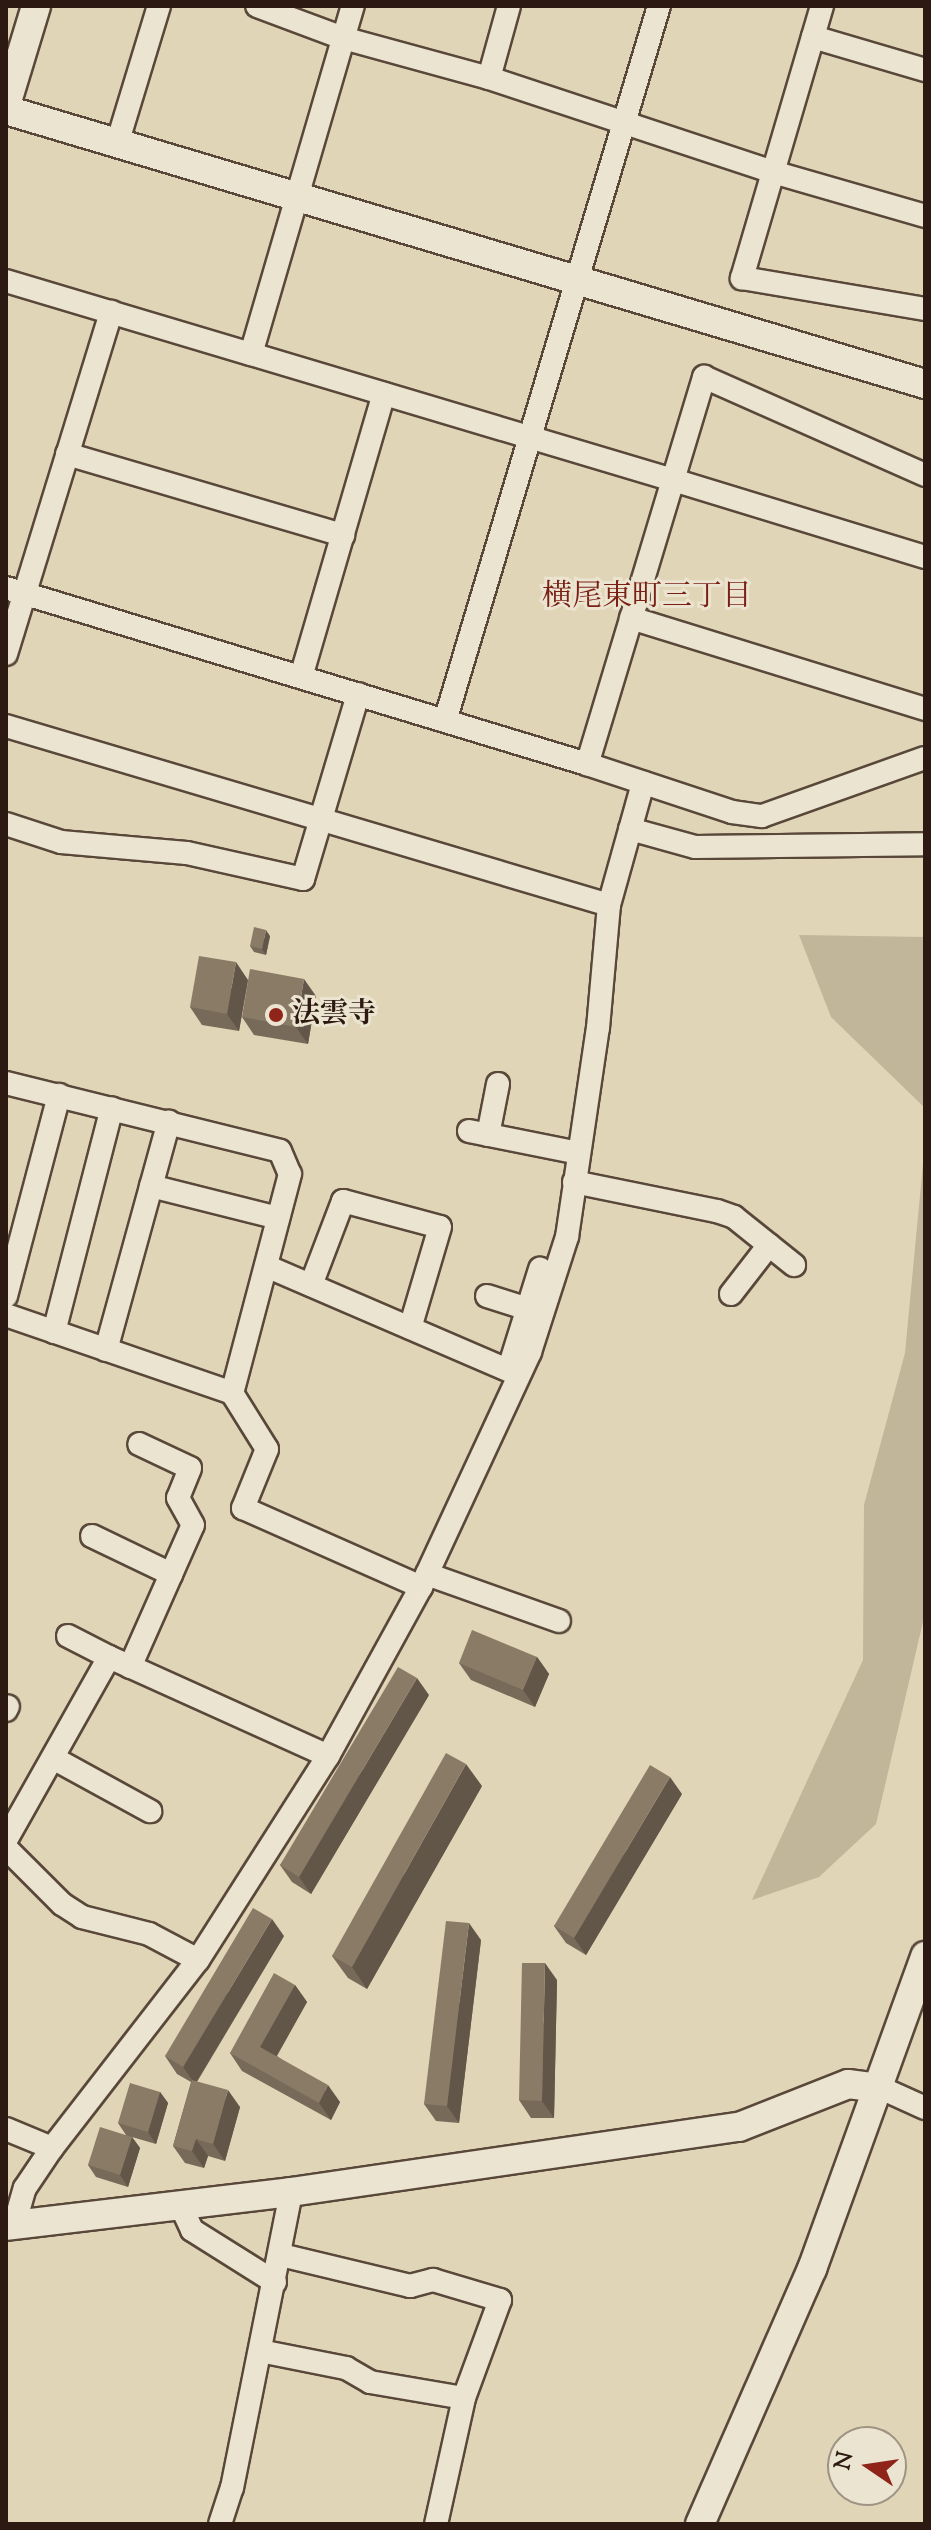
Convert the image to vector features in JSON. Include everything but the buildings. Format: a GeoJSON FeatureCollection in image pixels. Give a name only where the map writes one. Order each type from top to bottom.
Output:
{"type":"FeatureCollection","features":[{"type":"Feature","properties":{"kind":"street"},"geometry":{"type":"LineString","coordinates":[[36,6],[6,108],[117,144],[925,384]]}},
{"type":"Feature","properties":{"kind":"street"},"geometry":{"type":"LineString","coordinates":[[117,144],[159,6]]}},
{"type":"Feature","properties":{"kind":"street"},"geometry":{"type":"LineString","coordinates":[[257,6],[343,38],[489,78],[773,172],[925,216]]}},
{"type":"Feature","properties":{"kind":"street"},"geometry":{"type":"LineString","coordinates":[[251,354],[353,6]]}},
{"type":"Feature","properties":{"kind":"street"},"geometry":{"type":"LineString","coordinates":[[489,78],[509,6]]}},
{"type":"Feature","properties":{"kind":"street"},"geometry":{"type":"LineString","coordinates":[[445,721],[659,6]]}},
{"type":"Feature","properties":{"kind":"street"},"geometry":{"type":"LineString","coordinates":[[822,6],[742,278],[925,309]]}},
{"type":"Feature","properties":{"kind":"street"},"geometry":{"type":"LineString","coordinates":[[813,37],[925,70]]}},
{"type":"Feature","properties":{"kind":"street"},"geometry":{"type":"LineString","coordinates":[[6,281],[925,557]]}},
{"type":"Feature","properties":{"kind":"street"},"geometry":{"type":"LineString","coordinates":[[6,654],[15,590],[67,454],[111,312]]}},
{"type":"Feature","properties":{"kind":"street"},"geometry":{"type":"LineString","coordinates":[[587,764],[704,377],[925,475]]}},
{"type":"Feature","properties":{"kind":"street"},"geometry":{"type":"LineString","coordinates":[[301,677],[384,394]]}},
{"type":"Feature","properties":{"kind":"street"},"geometry":{"type":"LineString","coordinates":[[67,454],[343,535]]}},
{"type":"Feature","properties":{"kind":"street"},"geometry":{"type":"LineString","coordinates":[[15,590],[587,764],[732,812],[762,816],[925,758]]}},
{"type":"Feature","properties":{"kind":"street"},"geometry":{"type":"LineString","coordinates":[[631,618],[925,709]]}},
{"type":"Feature","properties":{"kind":"street"},"geometry":{"type":"LineString","coordinates":[[6,824],[61,842],[187,853],[303,879],[358,694]]}},
{"type":"Feature","properties":{"kind":"street"},"geometry":{"type":"LineString","coordinates":[[6,726],[609,905]]}},
{"type":"Feature","properties":{"kind":"street"},"geometry":{"type":"LineString","coordinates":[[643,783],[609,905],[598,1028],[567,1237],[541,1324],[513,1372],[424,1581],[328,1756],[198,1960],[52,2148],[25,2188],[10,2224],[291,2192],[739,2127],[848,2084],[881,2088],[925,2108]]}},
{"type":"Feature","properties":{"kind":"street"},"geometry":{"type":"LineString","coordinates":[[630,829],[695,847],[925,844]]}},
{"type":"Feature","properties":{"kind":"street"},"geometry":{"type":"LineString","coordinates":[[6,1083],[280,1151],[290,1174],[232,1393]]}},
{"type":"Feature","properties":{"kind":"street"},"geometry":{"type":"LineString","coordinates":[[498,1084],[479,1133],[579,1153]]}},
{"type":"Feature","properties":{"kind":"street"},"geometry":{"type":"LineString","coordinates":[[6,1296],[59,1095]]}},
{"type":"Feature","properties":{"kind":"street"},"geometry":{"type":"LineString","coordinates":[[54,1332],[112,1108]]}},
{"type":"Feature","properties":{"kind":"street"},"geometry":{"type":"LineString","coordinates":[[106,1350],[169,1122]]}},
{"type":"Feature","properties":{"kind":"street"},"geometry":{"type":"LineString","coordinates":[[574,1182],[717,1211],[794,1265]]}},
{"type":"Feature","properties":{"kind":"street"},"geometry":{"type":"LineString","coordinates":[[151,1186],[278,1218]]}},
{"type":"Feature","properties":{"kind":"street"},"geometry":{"type":"LineString","coordinates":[[311,1285],[343,1201],[440,1227],[410,1328]]}},
{"type":"Feature","properties":{"kind":"street"},"geometry":{"type":"LineString","coordinates":[[731,1294],[769,1245]]}},
{"type":"Feature","properties":{"kind":"street"},"geometry":{"type":"LineString","coordinates":[[266,1266],[513,1372]]}},
{"type":"Feature","properties":{"kind":"street"},"geometry":{"type":"LineString","coordinates":[[513,1372],[540,1269]]}},
{"type":"Feature","properties":{"kind":"street"},"geometry":{"type":"LineString","coordinates":[[487,1296],[528,1309]]}},
{"type":"Feature","properties":{"kind":"street"},"geometry":{"type":"LineString","coordinates":[[6,1315],[232,1393],[267,1449],[243,1508],[424,1581],[559,1621]]}},
{"type":"Feature","properties":{"kind":"street"},"geometry":{"type":"LineString","coordinates":[[130,1667],[193,1525],[178,1498],[190,1468],[139,1444]]}},
{"type":"Feature","properties":{"kind":"street"},"geometry":{"type":"LineString","coordinates":[[92,1536],[171,1574]]}},
{"type":"Feature","properties":{"kind":"street"},"geometry":{"type":"LineString","coordinates":[[68,1636],[328,1756]]}},
{"type":"Feature","properties":{"kind":"street"},"geometry":{"type":"LineString","coordinates":[[109,1657],[7,1848],[62,1904],[82,1917],[149,1934],[198,1960]]}},
{"type":"Feature","properties":{"kind":"street"},"geometry":{"type":"LineString","coordinates":[[53,1758],[150,1811]]}},
{"type":"Feature","properties":{"kind":"street"},"geometry":{"type":"LineString","coordinates":[[700,2524],[812,2269],[881,2088],[925,1956]]}},
{"type":"Feature","properties":{"kind":"street"},"geometry":{"type":"LineString","coordinates":[[6,2129],[52,2148]]}},
{"type":"Feature","properties":{"kind":"street"},"geometry":{"type":"LineString","coordinates":[[220,2524],[281,2255],[291,2192]]}},
{"type":"Feature","properties":{"kind":"street"},"geometry":{"type":"LineString","coordinates":[[180,2204],[192,2230],[275,2282]]}},
{"type":"Feature","properties":{"kind":"street"},"geometry":{"type":"LineString","coordinates":[[281,2255],[410,2286],[433,2280],[500,2300],[464,2398],[437,2524]]}},
{"type":"Feature","properties":{"kind":"street"},"geometry":{"type":"LineString","coordinates":[[260,2351],[346,2368],[370,2382],[464,2398]]}},
{"type":"Feature","properties":{"kind":"shaded area"},"geometry":{"type":"Polygon","coordinates":[[[799,935],[925,937],[925,1108],[831,1017],[799,935]]]}},
{"type":"Feature","properties":{"kind":"shaded area"},"geometry":{"type":"Polygon","coordinates":[[[925,1143],[925,1613],[876,1824],[819,1877],[752,1900],[863,1660],[864,1505],[905,1353],[925,1143]]]}},
{"type":"Feature","properties":{"kind":"place","name":"法雲寺"},"geometry":{"type":"Point","coordinates":[276,1015]}},
{"type":"Feature","properties":{"kind":"district","name":"横尾東町三丁目"},"geometry":{"type":"Point","coordinates":[647,598]}}]}
